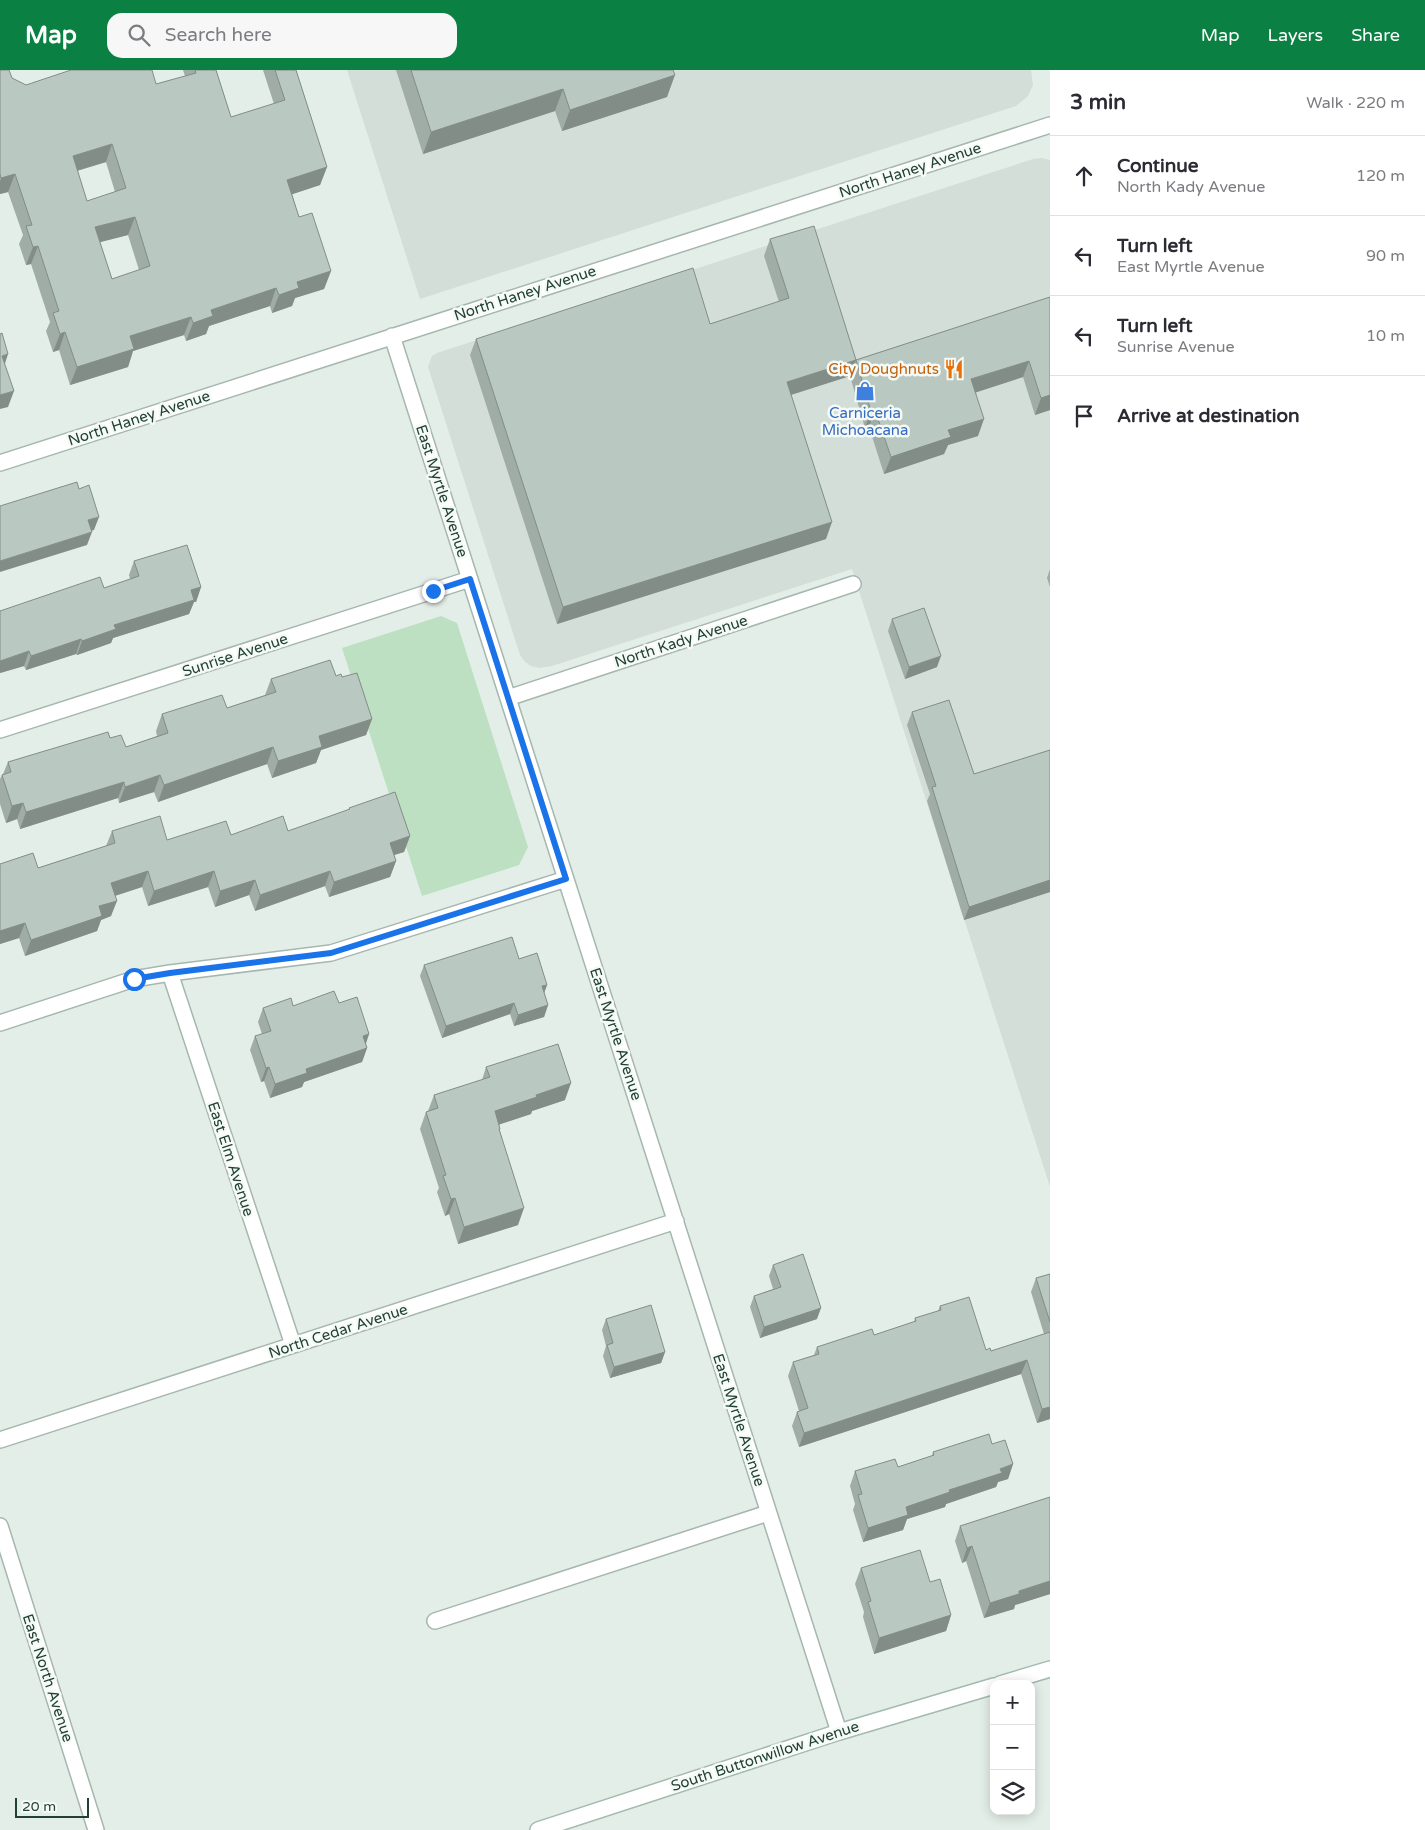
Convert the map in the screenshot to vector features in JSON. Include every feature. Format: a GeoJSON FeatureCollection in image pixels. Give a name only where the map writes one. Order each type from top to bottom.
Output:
{"type":"FeatureCollection","features":[{"type":"Feature","properties":{"kind":"street","name":"North Haney Avenue"},"geometry":{"type":"LineString","coordinates":[[0,463],[1050,125]]}},
{"type":"Feature","properties":{"kind":"street","name":"East Myrtle Avenue"},"geometry":{"type":"LineString","coordinates":[[392,336],[839,1732]]}},
{"type":"Feature","properties":{"kind":"street","name":"Sunrise Avenue"},"geometry":{"type":"LineString","coordinates":[[0,730],[470,579]]}},
{"type":"Feature","properties":{"kind":"street","name":"North Kady Avenue"},"geometry":{"type":"LineString","coordinates":[[508,698],[853,584]]}},
{"type":"Feature","properties":{"kind":"street"},"geometry":{"type":"LineString","coordinates":[[0,1023],[134,979],[331,953],[566,879]]}},
{"type":"Feature","properties":{"kind":"street","name":"East Elm Avenue"},"geometry":{"type":"LineString","coordinates":[[170,973],[293,1346]]}},
{"type":"Feature","properties":{"kind":"street","name":"North Cedar Avenue"},"geometry":{"type":"LineString","coordinates":[[0,1440],[676,1221]]}},
{"type":"Feature","properties":{"kind":"street"},"geometry":{"type":"LineString","coordinates":[[435,1621],[768,1513]]}},
{"type":"Feature","properties":{"kind":"street","name":"East North Avenue"},"geometry":{"type":"LineString","coordinates":[[0,1526],[96,1830]]}},
{"type":"Feature","properties":{"kind":"street"},"geometry":{"type":"LineString","coordinates":[[1013,1680],[1050,1669]]}},
{"type":"Feature","properties":{"kind":"street","name":"South Buttonwillow Avenue"},"geometry":{"type":"LineString","coordinates":[[538,1830],[839,1732],[990,1687]]}},
{"type":"Feature","properties":{"kind":"shaded area"},"geometry":{"type":"Polygon","coordinates":[[[347,70],[1031,70],[1033,85],[1028,96],[1016,106],[420,299],[347,70]]]}},
{"type":"Feature","properties":{"kind":"shaded area"},"geometry":{"type":"Polygon","coordinates":[[[1042,158],[1050,160],[1050,1187],[852,569],[552,666],[539,668],[531,666],[520,655],[428,367],[432,356],[437,353],[1033,159],[1042,158]]]}},
{"type":"Feature","properties":{"kind":"green space"},"geometry":{"type":"Polygon","coordinates":[[[441,616],[457,623],[528,847],[519,865],[422,896],[342,648],[441,616]]]}},
{"type":"Feature","properties":{"kind":"building"},"geometry":{"type":"Polygon","coordinates":[[[0,70],[9,70],[12,78],[26,85],[71,70],[152,70],[156,84],[196,73],[195,70],[216,70],[231,117],[285,100],[275,70],[296,70],[327,167],[287,180],[299,217],[312,213],[331,271],[297,282],[299,288],[279,295],[276,288],[211,310],[213,316],[193,323],[191,317],[130,336],[134,349],[77,367],[65,332],[60,334],[53,313],[59,311],[38,246],[33,247],[26,226],[32,225],[15,174],[1,178],[0,70]],[[112,144],[73,156],[87,201],[126,188],[112,144]],[[135,217],[95,227],[112,279],[150,266],[135,217]]]}},
{"type":"Feature","properties":{"kind":"building"},"geometry":{"type":"Polygon","coordinates":[[[411,70],[673,70],[675,75],[570,110],[563,89],[431,132],[411,70]]]}},
{"type":"Feature","properties":{"kind":"building"},"geometry":{"type":"Polygon","coordinates":[[[814,226],[856,360],[787,382],[832,522],[563,607],[476,339],[693,268],[710,324],[789,298],[770,239],[814,226]]]}},
{"type":"Feature","properties":{"kind":"building"},"geometry":{"type":"Polygon","coordinates":[[[1050,297],[1050,395],[1041,398],[1029,361],[971,379],[984,419],[948,430],[951,437],[891,457],[875,410],[871,411],[856,360],[1050,297]]]}},
{"type":"Feature","properties":{"kind":"building"},"geometry":{"type":"Polygon","coordinates":[[[2,333],[8,354],[2,356],[14,391],[0,395],[0,334],[2,333]]]}},
{"type":"Feature","properties":{"kind":"building"},"geometry":{"type":"Polygon","coordinates":[[[77,482],[79,489],[89,485],[99,517],[88,520],[92,532],[0,561],[0,506],[77,482]]]}},
{"type":"Feature","properties":{"kind":"building"},"geometry":{"type":"Polygon","coordinates":[[[187,545],[201,587],[191,590],[194,600],[114,625],[116,629],[82,641],[81,639],[31,656],[29,651],[0,661],[0,611],[100,577],[104,588],[139,576],[134,561],[187,545]]]}},
{"type":"Feature","properties":{"kind":"building"},"geometry":{"type":"Polygon","coordinates":[[[924,608],[941,656],[909,667],[892,619],[924,608]]]}},
{"type":"Feature","properties":{"kind":"building"},"geometry":{"type":"Polygon","coordinates":[[[330,660],[336,676],[341,674],[342,677],[357,673],[372,719],[319,736],[322,747],[278,761],[273,747],[164,785],[160,775],[125,787],[124,782],[26,812],[23,803],[12,806],[2,775],[11,772],[8,762],[108,732],[110,738],[121,735],[126,747],[168,733],[162,714],[222,695],[227,708],[276,692],[271,679],[330,660]]]}},
{"type":"Feature","properties":{"kind":"building"},"geometry":{"type":"Polygon","coordinates":[[[949,700],[974,774],[1050,750],[1050,880],[969,907],[932,787],[936,786],[912,712],[949,700]]]}},
{"type":"Feature","properties":{"kind":"building"},"geometry":{"type":"Polygon","coordinates":[[[395,792],[410,836],[390,843],[396,861],[334,882],[330,871],[260,895],[255,880],[220,891],[214,871],[154,891],[148,871],[111,883],[117,901],[99,906],[102,916],[31,940],[25,923],[0,931],[0,864],[33,853],[38,868],[115,843],[112,831],[160,816],[167,840],[226,821],[231,835],[283,816],[288,831],[395,792]]]}},
{"type":"Feature","properties":{"kind":"building"},"geometry":{"type":"Polygon","coordinates":[[[512,937],[519,959],[537,953],[547,985],[542,986],[548,1005],[518,1015],[514,1003],[446,1026],[424,965],[512,937]]]}},
{"type":"Feature","properties":{"kind":"building"},"geometry":{"type":"Polygon","coordinates":[[[334,991],[339,1003],[357,997],[369,1034],[363,1036],[367,1048],[306,1069],[307,1073],[275,1084],[269,1067],[266,1068],[255,1036],[271,1031],[263,1008],[291,998],[293,1006],[334,991]]]}},
{"type":"Feature","properties":{"kind":"building"},"geometry":{"type":"Polygon","coordinates":[[[558,1044],[571,1083],[495,1111],[524,1208],[464,1227],[455,1198],[451,1199],[443,1176],[446,1175],[426,1112],[438,1108],[434,1095],[490,1077],[486,1067],[558,1044]]]}},
{"type":"Feature","properties":{"kind":"building"},"geometry":{"type":"Polygon","coordinates":[[[803,1254],[821,1308],[764,1327],[754,1296],[781,1287],[773,1265],[803,1254]]]}},
{"type":"Feature","properties":{"kind":"building"},"geometry":{"type":"Polygon","coordinates":[[[1050,1274],[1050,1322],[1036,1278],[1050,1274]]]}},
{"type":"Feature","properties":{"kind":"building"},"geometry":{"type":"Polygon","coordinates":[[[969,1297],[986,1350],[990,1348],[991,1351],[1050,1332],[1050,1407],[1042,1409],[1027,1360],[804,1433],[797,1412],[808,1408],[793,1362],[819,1354],[817,1347],[872,1329],[874,1335],[916,1321],[915,1318],[941,1310],[940,1306],[969,1297]]]}},
{"type":"Feature","properties":{"kind":"building"},"geometry":{"type":"Polygon","coordinates":[[[651,1305],[665,1352],[614,1367],[607,1345],[613,1343],[606,1319],[651,1305]]]}},
{"type":"Feature","properties":{"kind":"building"},"geometry":{"type":"Polygon","coordinates":[[[989,1434],[992,1444],[1005,1440],[1013,1464],[1000,1469],[1002,1473],[949,1490],[950,1492],[906,1507],[908,1515],[868,1528],[858,1495],[862,1494],[855,1471],[895,1459],[898,1467],[934,1455],[933,1452],[989,1434]]]}},
{"type":"Feature","properties":{"kind":"building"},"geometry":{"type":"Polygon","coordinates":[[[1050,1497],[1050,1581],[1019,1591],[1019,1594],[990,1603],[972,1546],[967,1548],[960,1526],[1050,1497]]]}},
{"type":"Feature","properties":{"kind":"building"},"geometry":{"type":"Polygon","coordinates":[[[920,1550],[930,1582],[940,1579],[951,1615],[879,1638],[868,1602],[871,1601],[861,1568],[920,1550]]]}},
{"type":"Feature","properties":{"kind":"place","name":"City Doughnuts"},"geometry":{"type":"Point","coordinates":[954,369]}},
{"type":"Feature","properties":{"kind":"place","name":"Carniceria Michoacana"},"geometry":{"type":"Point","coordinates":[865,391]}},
{"type":"Feature","properties":{"kind":"route"},"geometry":{"type":"LineString","coordinates":[[134,979],[331,953],[566,879],[470,579],[433,591]]}}]}
